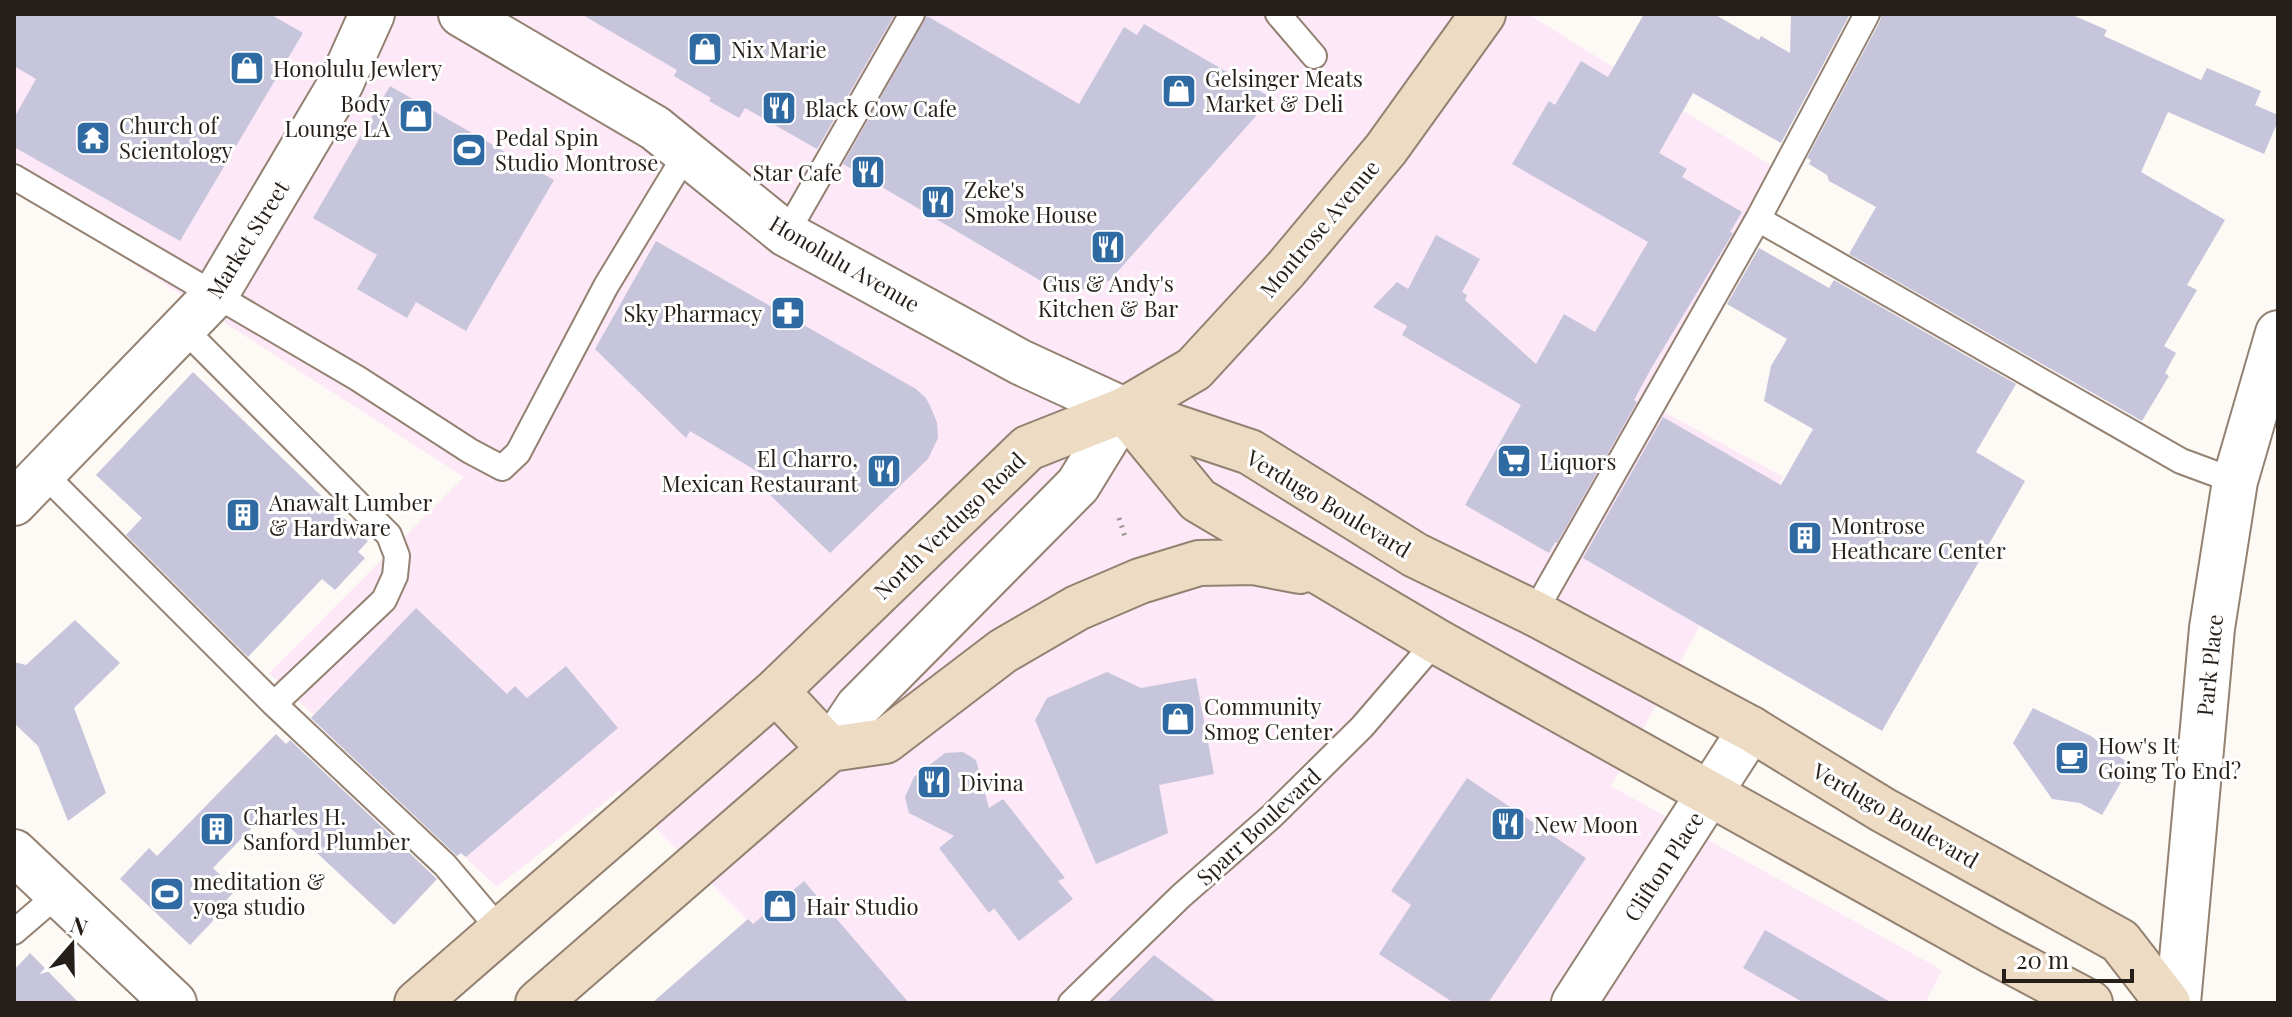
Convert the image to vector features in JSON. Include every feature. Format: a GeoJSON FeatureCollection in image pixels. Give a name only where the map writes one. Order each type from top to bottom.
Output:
{"type":"FeatureCollection","features":[{"type":"Feature","properties":{"kind":"main road","name":"Montrose Avenue"},"geometry":{"type":"LineString","coordinates":[[1124,410],[1194,369],[1286,269],[1386,149],[1483,14]]}},
{"type":"Feature","properties":{"kind":"main road"},"geometry":{"type":"LineString","coordinates":[[1124,410],[1198,500],[1436,641],[2090,1003]]}},
{"type":"Feature","properties":{"kind":"main road","name":"Verdugo Boulevard"},"geometry":{"type":"LineString","coordinates":[[1124,410],[1250,452],[1415,555],[1534,613],[1751,729],[1883,810],[2120,941],[2168,1003]]}},
{"type":"Feature","properties":{"kind":"main road","name":"North Verdugo Road"},"geometry":{"type":"LineString","coordinates":[[417,1003],[776,691],[1028,448],[1124,410]]}},
{"type":"Feature","properties":{"kind":"main road"},"geometry":{"type":"LineString","coordinates":[[538,1003],[830,749],[885,741],[1003,651],[1077,608],[1140,581],[1199,563],[1253,562],[1330,578]]}},
{"type":"Feature","properties":{"kind":"main road"},"geometry":{"type":"LineString","coordinates":[[776,691],[830,749]]}},
{"type":"Feature","properties":{"kind":"street","name":"Market Street"},"geometry":{"type":"LineString","coordinates":[[28,488],[216,294],[341,83],[372,14]]}},
{"type":"Feature","properties":{"kind":"street","name":"Honolulu Avenue"},"geometry":{"type":"LineString","coordinates":[[461,14],[655,128],[786,234],[1020,362],[1124,410]]}},
{"type":"Feature","properties":{"kind":"street","name":"Park Place"},"geometry":{"type":"LineString","coordinates":[[2178,1003],[2212,628],[2235,481],[2278,333]]}},
{"type":"Feature","properties":{"kind":"street"},"geometry":{"type":"LineString","coordinates":[[830,749],[858,707],[1078,485],[1124,410]]}},
{"type":"Feature","properties":{"kind":"street","name":"Clifton Place"},"geometry":{"type":"LineString","coordinates":[[1574,1003],[1751,729]]}},
{"type":"Feature","properties":{"kind":"street"},"geometry":{"type":"LineString","coordinates":[[14,852],[174,1003]]}},
{"type":"Feature","properties":{"kind":"lane"},"geometry":{"type":"LineString","coordinates":[[786,234],[912,14]]}},
{"type":"Feature","properties":{"kind":"lane"},"geometry":{"type":"LineString","coordinates":[[1278,14],[1314,56]]}},
{"type":"Feature","properties":{"kind":"lane"},"geometry":{"type":"LineString","coordinates":[[1534,613],[1758,219],[1867,14]]}},
{"type":"Feature","properties":{"kind":"lane"},"geometry":{"type":"LineString","coordinates":[[14,177],[357,378],[470,451],[502,468],[518,453],[606,286],[686,154]]}},
{"type":"Feature","properties":{"kind":"lane"},"geometry":{"type":"LineString","coordinates":[[1758,219],[2181,461],[2235,481]]}},
{"type":"Feature","properties":{"kind":"lane"},"geometry":{"type":"LineString","coordinates":[[183,328],[389,535],[397,556],[395,576],[384,600],[274,704]]}},
{"type":"Feature","properties":{"kind":"lane"},"geometry":{"type":"LineString","coordinates":[[28,488],[274,704],[445,865],[501,931]]}},
{"type":"Feature","properties":{"kind":"lane","name":"Sparr Boulevard"},"geometry":{"type":"LineString","coordinates":[[1071,1003],[1181,896],[1272,816],[1362,727],[1436,641]]}},
{"type":"Feature","properties":{"kind":"lane"},"geometry":{"type":"LineString","coordinates":[[14,932],[57,895]]}},
{"type":"Feature","properties":{"kind":"shaded area"},"geometry":{"type":"Polygon","coordinates":[[[14,14],[1528,14],[1772,166],[1644,401],[1783,477],[1611,786],[1942,970],[1925,1003],[831,1003],[619,791],[497,887],[269,673],[464,477],[14,187],[14,14]]]}},
{"type":"Feature","properties":{"kind":"building"},"geometry":{"type":"Polygon","coordinates":[[[14,14],[270,14],[303,33],[180,241],[14,147],[14,118],[36,79],[14,66],[14,14]]]}},
{"type":"Feature","properties":{"kind":"building"},"geometry":{"type":"Polygon","coordinates":[[[581,14],[895,14],[817,149],[745,108],[739,118],[709,101],[711,98],[674,76],[677,70],[581,14]]]}},
{"type":"Feature","properties":{"kind":"building"},"geometry":{"type":"Polygon","coordinates":[[[1644,14],[1714,14],[1759,40],[1761,36],[1790,53],[1791,14],[1850,14],[1781,143],[1693,93],[1659,153],[1687,169],[1682,177],[1742,212],[1730,232],[1733,233],[1652,367],[1634,400],[1637,402],[1549,553],[1465,505],[1521,405],[1402,335],[1407,326],[1373,307],[1397,282],[1408,289],[1436,235],[1480,259],[1462,292],[1467,295],[1465,300],[1536,364],[1564,314],[1595,332],[1648,242],[1512,164],[1549,101],[1555,105],[1581,61],[1608,77],[1644,14]]]}},
{"type":"Feature","properties":{"kind":"building"},"geometry":{"type":"Polygon","coordinates":[[[1882,14],[2070,14],[2107,30],[2104,36],[2201,80],[2207,68],[2261,91],[2255,105],[2278,115],[2264,154],[2168,112],[2141,172],[2225,220],[2187,285],[2197,290],[2164,346],[2176,353],[2165,373],[2169,376],[2142,421],[1849,254],[1876,207],[1829,181],[1827,175],[1809,164],[1811,160],[1807,158],[1882,14]]]}},
{"type":"Feature","properties":{"kind":"building"},"geometry":{"type":"Polygon","coordinates":[[[927,16],[1079,104],[1124,27],[1137,35],[1144,24],[1272,98],[1110,280],[1093,289],[1064,290],[1046,284],[843,164],[927,16]]]}},
{"type":"Feature","properties":{"kind":"building"},"geometry":{"type":"Polygon","coordinates":[[[390,86],[554,180],[466,331],[416,302],[407,318],[357,289],[377,255],[313,218],[390,86]]]}},
{"type":"Feature","properties":{"kind":"building"},"geometry":{"type":"Polygon","coordinates":[[[656,241],[916,389],[926,398],[937,423],[938,438],[928,459],[830,553],[765,490],[773,481],[690,431],[686,438],[595,349],[656,241]]]}},
{"type":"Feature","properties":{"kind":"building","name":"Montrose Heathcare Center"},"geometry":{"type":"Polygon","coordinates":[[[1759,248],[1829,288],[1834,280],[2016,384],[1976,452],[2025,481],[1882,731],[1583,558],[1663,417],[1781,485],[1813,429],[1764,401],[1771,366],[1787,339],[1727,304],[1759,248]]]}},
{"type":"Feature","properties":{"kind":"building","name":"Anawalt Lumber & Hardware"},"geometry":{"type":"Polygon","coordinates":[[[193,372],[368,541],[358,552],[365,558],[335,590],[322,579],[248,657],[126,535],[142,518],[96,475],[193,372]]]}},
{"type":"Feature","properties":{"kind":"building"},"geometry":{"type":"Polygon","coordinates":[[[416,608],[507,694],[515,686],[527,698],[566,666],[618,728],[466,857],[461,853],[457,856],[311,718],[416,608]]]}},
{"type":"Feature","properties":{"kind":"building"},"geometry":{"type":"Polygon","coordinates":[[[75,620],[120,663],[74,708],[106,793],[68,821],[38,746],[14,723],[14,662],[26,665],[75,620]]]}},
{"type":"Feature","properties":{"kind":"building"},"geometry":{"type":"Polygon","coordinates":[[[1107,672],[1141,688],[1196,678],[1214,774],[1159,785],[1168,833],[1096,864],[1035,720],[1047,698],[1107,672]]]}},
{"type":"Feature","properties":{"kind":"building","name":"How's It Going To End?"},"geometry":{"type":"Polygon","coordinates":[[[2033,708],[2091,736],[2131,765],[2102,815],[2080,803],[2052,799],[2013,743],[2033,708]]]}},
{"type":"Feature","properties":{"kind":"building"},"geometry":{"type":"Polygon","coordinates":[[[276,734],[286,744],[290,740],[437,879],[394,925],[270,809],[213,868],[236,890],[190,945],[120,879],[149,848],[157,856],[276,734]]]}},
{"type":"Feature","properties":{"kind":"building"},"geometry":{"type":"Polygon","coordinates":[[[963,752],[976,760],[989,808],[1003,799],[1065,878],[1058,881],[1073,899],[1019,941],[994,908],[989,913],[939,848],[954,836],[909,813],[905,797],[914,777],[945,753],[963,752]]]}},
{"type":"Feature","properties":{"kind":"building"},"geometry":{"type":"Polygon","coordinates":[[[1467,778],[1586,858],[1488,1003],[1454,1003],[1379,954],[1411,905],[1391,891],[1467,778]]]}},
{"type":"Feature","properties":{"kind":"building"},"geometry":{"type":"Polygon","coordinates":[[[804,881],[909,1003],[652,1003],[748,919],[753,924],[804,881]]]}},
{"type":"Feature","properties":{"kind":"building"},"geometry":{"type":"Polygon","coordinates":[[[1765,930],[1892,1003],[1804,1003],[1743,968],[1765,930]]]}},
{"type":"Feature","properties":{"kind":"building"},"geometry":{"type":"Polygon","coordinates":[[[30,953],[79,1003],[14,1003],[14,970],[30,953]]]}},
{"type":"Feature","properties":{"kind":"building"},"geometry":{"type":"Polygon","coordinates":[[[1154,955],[1218,1003],[1106,1003],[1154,955]]]}},
{"type":"Feature","properties":{"kind":"place","name":"Nix Marie"},"geometry":{"type":"Point","coordinates":[705,49]}},
{"type":"Feature","properties":{"kind":"place","name":"Honolulu Jewlery"},"geometry":{"type":"Point","coordinates":[247,68]}},
{"type":"Feature","properties":{"kind":"place","name":"Gelsinger Meats Market & Deli"},"geometry":{"type":"Point","coordinates":[1179,91]}},
{"type":"Feature","properties":{"kind":"place","name":"Black Cow Cafe"},"geometry":{"type":"Point","coordinates":[779,108]}},
{"type":"Feature","properties":{"kind":"place","name":"Body Lounge LA"},"geometry":{"type":"Point","coordinates":[416,116]}},
{"type":"Feature","properties":{"kind":"place","name":"Church of Scientology"},"geometry":{"type":"Point","coordinates":[93,138]}},
{"type":"Feature","properties":{"kind":"place","name":"Pedal Spin Studio Montrose"},"geometry":{"type":"Point","coordinates":[469,150]}},
{"type":"Feature","properties":{"kind":"place","name":"Star Cafe"},"geometry":{"type":"Point","coordinates":[868,172]}},
{"type":"Feature","properties":{"kind":"place","name":"Zeke's Smoke House"},"geometry":{"type":"Point","coordinates":[938,202]}},
{"type":"Feature","properties":{"kind":"place","name":"Gus & Andy's Kitchen & Bar"},"geometry":{"type":"Point","coordinates":[1108,247]}},
{"type":"Feature","properties":{"kind":"place","name":"Sky Pharmacy"},"geometry":{"type":"Point","coordinates":[788,313]}},
{"type":"Feature","properties":{"kind":"place","name":"Liquors"},"geometry":{"type":"Point","coordinates":[1514,461]}},
{"type":"Feature","properties":{"kind":"place","name":"El Charro, Mexican Restaurant"},"geometry":{"type":"Point","coordinates":[884,471]}},
{"type":"Feature","properties":{"kind":"place","name":"Anawalt Lumber & Hardware"},"geometry":{"type":"Point","coordinates":[243,515]}},
{"type":"Feature","properties":{"kind":"place","name":"Montrose Heathcare Center"},"geometry":{"type":"Point","coordinates":[1805,538]}},
{"type":"Feature","properties":{"kind":"place","name":"Community Smog Center"},"geometry":{"type":"Point","coordinates":[1178,719]}},
{"type":"Feature","properties":{"kind":"place","name":"How's It Going To End?"},"geometry":{"type":"Point","coordinates":[2072,758]}},
{"type":"Feature","properties":{"kind":"place","name":"Divina"},"geometry":{"type":"Point","coordinates":[934,782]}},
{"type":"Feature","properties":{"kind":"place","name":"New Moon"},"geometry":{"type":"Point","coordinates":[1508,824]}},
{"type":"Feature","properties":{"kind":"place","name":"Charles H. Sanford Plumber"},"geometry":{"type":"Point","coordinates":[217,829]}},
{"type":"Feature","properties":{"kind":"place","name":"meditation & yoga studio"},"geometry":{"type":"Point","coordinates":[167,894]}},
{"type":"Feature","properties":{"kind":"place","name":"Hair Studio"},"geometry":{"type":"Point","coordinates":[780,906]}}]}
